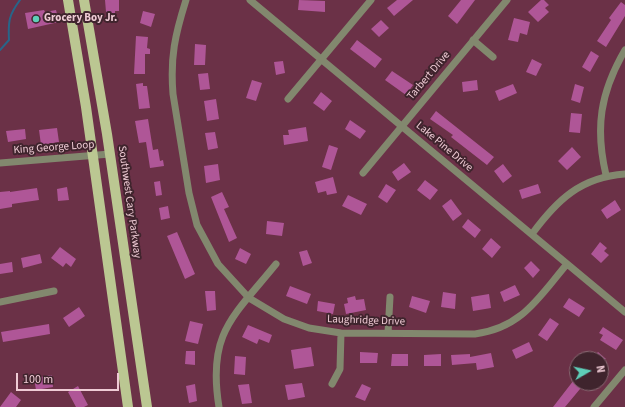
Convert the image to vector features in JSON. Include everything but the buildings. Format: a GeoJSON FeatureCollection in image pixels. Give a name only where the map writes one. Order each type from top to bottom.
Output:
{"type":"FeatureCollection","features":[{"type":"Feature","properties":{"kind":"main road"},"geometry":{"type":"LineString","coordinates":[[68,0],[128,407]]}},
{"type":"Feature","properties":{"kind":"main road","name":"Southwest Cary Parkway"},"geometry":{"type":"LineString","coordinates":[[84,0],[110,154],[147,407]]}},
{"type":"Feature","properties":{"kind":"street","name":"Laughridge Drive"},"geometry":{"type":"LineString","coordinates":[[186,0],[174,41],[172,94],[193,214],[201,236],[212,255],[225,273],[249,298],[268,311],[297,325],[342,333],[475,334],[496,330],[515,320],[529,309],[567,264]]}},
{"type":"Feature","properties":{"kind":"street","name":"Lake Pine Drive"},"geometry":{"type":"LineString","coordinates":[[250,0],[625,312]]}},
{"type":"Feature","properties":{"kind":"street"},"geometry":{"type":"LineString","coordinates":[[288,100],[371,0]]}},
{"type":"Feature","properties":{"kind":"street","name":"Tarbert Drive"},"geometry":{"type":"LineString","coordinates":[[363,174],[506,0]]}},
{"type":"Feature","properties":{"kind":"street"},"geometry":{"type":"LineString","coordinates":[[473,40],[492,57]]}},
{"type":"Feature","properties":{"kind":"street"},"geometry":{"type":"LineString","coordinates":[[606,175],[600,141],[602,112],[606,90],[611,76],[625,50]]}},
{"type":"Feature","properties":{"kind":"street","name":"King George Loop"},"geometry":{"type":"LineString","coordinates":[[0,162],[92,157],[110,154]]}},
{"type":"Feature","properties":{"kind":"street"},"geometry":{"type":"LineString","coordinates":[[532,234],[563,198],[580,187],[606,175],[625,174]]}},
{"type":"Feature","properties":{"kind":"street"},"geometry":{"type":"LineString","coordinates":[[219,407],[215,375],[219,342],[231,319],[276,264]]}},
{"type":"Feature","properties":{"kind":"street"},"geometry":{"type":"LineString","coordinates":[[0,302],[54,291]]}},
{"type":"Feature","properties":{"kind":"street"},"geometry":{"type":"LineString","coordinates":[[388,333],[390,297]]}},
{"type":"Feature","properties":{"kind":"street"},"geometry":{"type":"LineString","coordinates":[[332,384],[340,370],[342,333]]}},
{"type":"Feature","properties":{"kind":"street"},"geometry":{"type":"LineString","coordinates":[[594,407],[625,370]]}},
{"type":"Feature","properties":{"kind":"waterway"},"geometry":{"type":"LineString","coordinates":[[0,50],[9,40],[10,18],[20,0]]}},
{"type":"Feature","properties":{"kind":"place","name":"Grocery Boy Jr."},"geometry":{"type":"Point","coordinates":[36,19]}}]}
